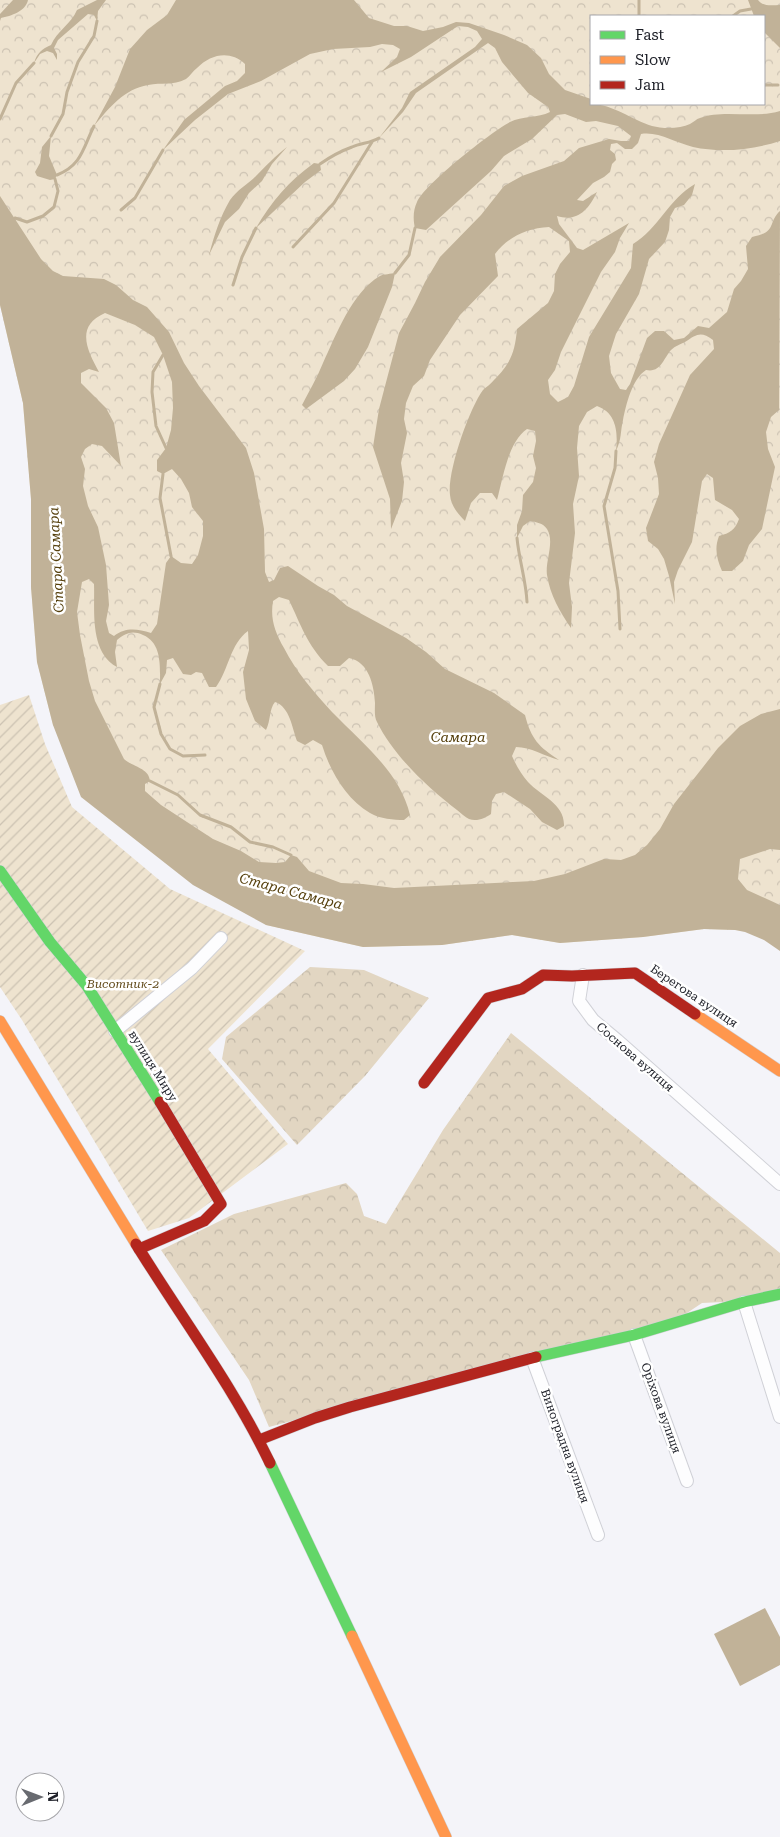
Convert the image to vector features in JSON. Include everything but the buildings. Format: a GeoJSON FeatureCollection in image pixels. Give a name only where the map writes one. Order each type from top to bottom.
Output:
{"type":"FeatureCollection","features":[{"type":"Feature","properties":{"kind":"street","name":"вулиця Миру"},"geometry":{"type":"LineString","coordinates":[[0,872],[50,942],[86,986],[116,1031],[221,1204],[204,1221],[170,1234],[140,1249]]}},
{"type":"Feature","properties":{"kind":"street"},"geometry":{"type":"LineString","coordinates":[[116,1031],[192,968],[221,938]]}},
{"type":"Feature","properties":{"kind":"street","name":"Берегова вулиця"},"geometry":{"type":"LineString","coordinates":[[583,975],[635,973],[780,1071]]}},
{"type":"Feature","properties":{"kind":"street"},"geometry":{"type":"LineString","coordinates":[[424,1083],[488,998],[522,989],[543,975],[583,975]]}},
{"type":"Feature","properties":{"kind":"street","name":"Соснова вулиця"},"geometry":{"type":"LineString","coordinates":[[583,975],[579,1001],[593,1020],[780,1184]]}},
{"type":"Feature","properties":{"kind":"street"},"geometry":{"type":"LineString","coordinates":[[0,1020],[140,1249],[217,1369],[259,1440],[446,1837]]}},
{"type":"Feature","properties":{"kind":"street"},"geometry":{"type":"LineString","coordinates":[[259,1440],[315,1418],[350,1407],[532,1358],[634,1335],[744,1302],[780,1294]]}},
{"type":"Feature","properties":{"kind":"street"},"geometry":{"type":"LineString","coordinates":[[744,1302],[780,1417]]}},
{"type":"Feature","properties":{"kind":"street","name":"Оріхова вулиця"},"geometry":{"type":"LineString","coordinates":[[634,1335],[688,1481]]}},
{"type":"Feature","properties":{"kind":"street","name":"Виноградна вулиця"},"geometry":{"type":"LineString","coordinates":[[532,1358],[598,1535]]}},
{"type":"Feature","properties":{"kind":"green space"},"geometry":{"type":"Polygon","coordinates":[[[0,0],[780,0],[780,905],[764,899],[735,930],[704,929],[643,937],[560,943],[512,935],[442,945],[363,947],[266,925],[53,725],[37,662],[31,587],[31,499],[23,403],[0,305],[0,0]]]}},
{"type":"Feature","properties":{"kind":"green space","name":"Висотник-2"},"geometry":{"type":"Polygon","coordinates":[[[29,695],[45,744],[72,807],[170,889],[305,951],[208,1049],[288,1144],[189,1218],[148,1231],[22,1020],[0,987],[0,705],[29,695]]]}},
{"type":"Feature","properties":{"kind":"green space"},"geometry":{"type":"Polygon","coordinates":[[[310,967],[364,970],[429,998],[365,1076],[297,1145],[222,1059],[226,1037],[310,967]]]}},
{"type":"Feature","properties":{"kind":"green space"},"geometry":{"type":"Polygon","coordinates":[[[511,1033],[780,1253],[780,1291],[723,1302],[702,1303],[681,1317],[269,1427],[249,1380],[161,1250],[234,1214],[346,1183],[357,1194],[364,1216],[386,1224],[443,1130],[511,1033]]]}},
{"type":"Feature","properties":{"kind":"water"},"geometry":{"type":"Polygon","coordinates":[[[13,0],[28,0],[21,10],[1,18],[0,21],[0,14],[13,0]]]}},
{"type":"Feature","properties":{"kind":"water"},"geometry":{"type":"Polygon","coordinates":[[[97,0],[106,0],[98,11],[97,21],[94,15],[88,14],[58,40],[54,48],[57,60],[53,53],[47,51],[40,54],[34,63],[38,54],[51,45],[77,10],[97,0]]]}},
{"type":"Feature","properties":{"kind":"water"},"geometry":{"type":"Polygon","coordinates":[[[176,0],[354,0],[369,18],[394,26],[407,26],[423,31],[456,22],[469,23],[504,35],[527,45],[541,58],[549,74],[565,90],[590,99],[590,105],[615,109],[656,127],[681,127],[709,115],[760,114],[780,111],[780,141],[759,147],[736,150],[704,149],[654,134],[641,134],[638,143],[632,149],[625,149],[617,143],[611,144],[610,150],[615,154],[616,160],[612,164],[610,172],[593,183],[577,200],[583,201],[597,192],[590,205],[576,216],[557,216],[559,224],[577,248],[583,250],[629,223],[620,238],[615,252],[601,272],[561,352],[555,370],[548,380],[550,394],[558,402],[568,397],[574,386],[589,337],[631,268],[633,244],[650,230],[686,190],[695,184],[692,195],[684,205],[675,208],[670,217],[669,230],[665,242],[649,259],[639,294],[616,334],[609,356],[611,373],[620,389],[626,390],[630,384],[647,338],[655,331],[664,331],[674,340],[684,338],[698,326],[709,328],[727,312],[734,289],[748,269],[746,246],[752,237],[766,233],[769,230],[780,211],[779,410],[771,417],[766,432],[768,449],[775,467],[762,529],[749,545],[743,561],[732,571],[722,571],[717,554],[719,536],[732,530],[739,519],[732,510],[715,500],[713,478],[707,474],[702,481],[692,542],[674,582],[675,604],[664,559],[658,549],[648,541],[646,528],[659,494],[654,462],[659,444],[690,375],[714,349],[713,340],[705,335],[696,335],[674,347],[658,367],[646,370],[641,374],[633,386],[628,400],[616,451],[617,437],[615,424],[609,413],[604,409],[597,406],[587,412],[579,426],[577,448],[579,476],[573,504],[575,533],[569,583],[572,607],[571,628],[556,603],[548,582],[547,570],[550,540],[547,529],[537,522],[530,521],[523,526],[517,538],[517,525],[522,511],[523,495],[533,482],[536,468],[533,456],[536,441],[535,431],[527,429],[515,442],[507,461],[497,500],[492,493],[480,493],[471,503],[465,521],[457,513],[450,495],[452,472],[460,441],[477,399],[483,390],[500,374],[511,357],[517,329],[548,303],[554,291],[555,274],[560,264],[570,252],[569,241],[549,227],[533,229],[519,234],[500,248],[495,254],[498,276],[460,315],[430,360],[424,376],[413,386],[406,403],[404,419],[407,433],[401,463],[404,482],[402,501],[391,529],[390,499],[373,447],[379,409],[399,333],[440,257],[481,215],[504,186],[522,176],[564,161],[579,148],[609,139],[629,141],[631,136],[618,126],[596,121],[586,122],[565,114],[557,115],[532,139],[504,156],[491,171],[426,230],[415,228],[414,215],[417,202],[445,171],[474,147],[510,122],[550,112],[548,107],[528,93],[502,62],[495,48],[488,43],[416,93],[403,112],[379,138],[402,108],[410,92],[475,47],[482,39],[477,31],[468,27],[458,26],[411,57],[381,72],[397,57],[400,49],[393,45],[382,44],[370,47],[333,49],[310,54],[261,81],[228,94],[195,120],[163,150],[184,120],[225,86],[237,81],[245,73],[245,64],[239,60],[227,55],[214,57],[202,63],[186,79],[172,83],[139,87],[124,95],[94,126],[115,87],[130,49],[147,30],[167,15],[176,0]]]}},
{"type":"Feature","properties":{"kind":"water"},"geometry":{"type":"Polygon","coordinates":[[[748,0],[758,0],[762,4],[768,5],[780,5],[780,48],[765,33],[765,15],[754,15],[748,0]]]}},
{"type":"Feature","properties":{"kind":"water"},"geometry":{"type":"Polygon","coordinates":[[[51,136],[49,156],[57,175],[55,179],[50,180],[37,176],[35,172],[40,163],[42,147],[51,136]]]}},
{"type":"Feature","properties":{"kind":"water"},"geometry":{"type":"Polygon","coordinates":[[[287,147],[272,164],[262,181],[249,193],[239,209],[225,222],[209,255],[223,213],[230,200],[287,147]]]}},
{"type":"Feature","properties":{"kind":"water"},"geometry":{"type":"Polygon","coordinates":[[[314,163],[320,164],[321,170],[305,182],[256,228],[281,192],[314,163]]]}},
{"type":"Feature","properties":{"kind":"water","name":"Самара"},"geometry":{"type":"Polygon","coordinates":[[[0,196],[41,259],[53,271],[63,276],[104,279],[116,285],[133,300],[147,307],[169,332],[184,363],[199,386],[246,448],[254,473],[264,529],[265,572],[269,582],[274,580],[280,568],[288,566],[334,595],[347,606],[406,638],[445,669],[494,693],[525,715],[530,730],[537,742],[559,760],[522,747],[516,747],[512,756],[528,782],[561,812],[564,826],[557,830],[542,822],[530,809],[504,792],[496,794],[492,801],[491,814],[478,820],[467,818],[423,781],[392,747],[375,718],[372,682],[366,669],[356,660],[349,658],[340,666],[328,666],[310,642],[289,600],[279,597],[273,601],[273,620],[278,636],[289,657],[300,674],[332,712],[389,772],[398,785],[410,815],[404,820],[396,820],[370,813],[353,800],[340,784],[322,745],[313,740],[305,745],[297,741],[290,719],[284,708],[275,702],[266,730],[255,721],[246,699],[243,672],[249,650],[248,631],[242,636],[233,650],[216,687],[209,687],[202,673],[183,674],[173,658],[167,660],[166,673],[160,684],[160,663],[157,649],[143,635],[129,633],[117,640],[115,652],[117,667],[108,660],[102,651],[95,630],[94,584],[89,579],[82,582],[77,612],[89,681],[95,701],[124,759],[147,773],[150,781],[145,784],[145,791],[161,805],[213,839],[241,851],[259,862],[285,862],[291,855],[297,857],[309,871],[341,883],[394,888],[534,881],[565,874],[604,859],[621,860],[635,855],[647,845],[660,829],[674,804],[718,748],[740,726],[761,714],[780,709],[780,850],[770,849],[740,859],[738,879],[747,890],[780,905],[780,951],[764,940],[745,932],[704,929],[643,937],[560,943],[512,935],[442,945],[363,947],[266,925],[193,885],[81,797],[53,725],[37,662],[31,587],[31,499],[23,403],[0,305],[0,196]],[[105,313],[96,318],[90,325],[86,339],[99,372],[89,369],[81,373],[81,383],[106,408],[114,423],[121,466],[102,446],[92,444],[85,449],[81,457],[85,469],[83,486],[88,506],[98,527],[106,565],[109,605],[106,621],[109,633],[114,636],[123,631],[132,630],[151,633],[157,624],[166,563],[171,556],[181,563],[192,564],[198,555],[203,536],[203,521],[192,507],[189,493],[181,479],[172,469],[163,474],[157,471],[157,460],[166,448],[171,430],[173,408],[172,382],[163,355],[154,337],[135,325],[105,313]]]}},
{"type":"Feature","properties":{"kind":"water"},"geometry":{"type":"Polygon","coordinates":[[[395,273],[392,287],[368,347],[355,369],[344,381],[306,409],[302,405],[339,327],[353,303],[370,283],[380,276],[395,273]]]}},
{"type":"Feature","properties":{"kind":"water"},"geometry":{"type":"Polygon","coordinates":[[[765,1608],[780,1637],[780,1665],[740,1686],[714,1634],[765,1608]]]}},
{"type":"Feature","properties":{"kind":"waterway"},"geometry":{"type":"LineString","coordinates":[[639,0],[639,15]]}},
{"type":"Feature","properties":{"kind":"waterway"},"geometry":{"type":"LineString","coordinates":[[734,15],[740,11],[751,9]]}},
{"type":"Feature","properties":{"kind":"waterway"},"geometry":{"type":"LineString","coordinates":[[51,136],[63,114],[67,92],[78,62],[94,36],[97,21]]}},
{"type":"Feature","properties":{"kind":"waterway"},"geometry":{"type":"LineString","coordinates":[[0,119],[16,83],[34,63]]}},
{"type":"Feature","properties":{"kind":"waterway"},"geometry":{"type":"LineString","coordinates":[[765,85],[778,85]]}},
{"type":"Feature","properties":{"kind":"waterway"},"geometry":{"type":"LineString","coordinates":[[57,175],[77,161],[94,126]]}},
{"type":"Feature","properties":{"kind":"waterway"},"geometry":{"type":"LineString","coordinates":[[320,164],[344,150],[379,138]]}},
{"type":"Feature","properties":{"kind":"waterway"},"geometry":{"type":"LineString","coordinates":[[293,247],[334,203],[372,142]]}},
{"type":"Feature","properties":{"kind":"waterway"},"geometry":{"type":"LineString","coordinates":[[121,210],[135,198],[163,150]]}},
{"type":"Feature","properties":{"kind":"waterway"},"geometry":{"type":"LineString","coordinates":[[15,218],[27,222],[43,216],[54,207],[58,191],[55,179]]}},
{"type":"Feature","properties":{"kind":"waterway"},"geometry":{"type":"LineString","coordinates":[[233,285],[242,257],[256,228]]}},
{"type":"Feature","properties":{"kind":"waterway"},"geometry":{"type":"LineString","coordinates":[[395,273],[409,255],[415,228]]}},
{"type":"Feature","properties":{"kind":"waterway"},"geometry":{"type":"LineString","coordinates":[[163,355],[153,372],[152,392],[156,426],[166,448]]}},
{"type":"Feature","properties":{"kind":"waterway"},"geometry":{"type":"LineString","coordinates":[[616,451],[615,468],[604,506],[618,591],[620,629]]}},
{"type":"Feature","properties":{"kind":"waterway"},"geometry":{"type":"LineString","coordinates":[[163,474],[160,498],[171,556]]}},
{"type":"Feature","properties":{"kind":"waterway"},"geometry":{"type":"LineString","coordinates":[[517,538],[527,602]]}},
{"type":"Feature","properties":{"kind":"waterway"},"geometry":{"type":"LineString","coordinates":[[160,684],[154,707],[161,734],[170,749],[183,756],[205,755]]}},
{"type":"Feature","properties":{"kind":"waterway"},"geometry":{"type":"LineString","coordinates":[[150,781],[178,795],[200,815],[231,827],[250,842],[273,847],[291,855]]}},
{"type":"Feature","properties":{"kind":"traffic: fast"},"geometry":{"type":"LineString","coordinates":[[0,871],[50,942],[87,986],[160,1102]]}},
{"type":"Feature","properties":{"kind":"traffic: fast"},"geometry":{"type":"LineString","coordinates":[[536,1357],[634,1335],[744,1302],[780,1294]]}},
{"type":"Feature","properties":{"kind":"traffic: fast"},"geometry":{"type":"LineString","coordinates":[[270,1463],[352,1636]]}},
{"type":"Feature","properties":{"kind":"traffic: slow"},"geometry":{"type":"LineString","coordinates":[[695,1014],[780,1071]]}},
{"type":"Feature","properties":{"kind":"traffic: slow"},"geometry":{"type":"LineString","coordinates":[[0,1021],[136,1244]]}},
{"type":"Feature","properties":{"kind":"traffic: slow"},"geometry":{"type":"LineString","coordinates":[[352,1636],[446,1837]]}},
{"type":"Feature","properties":{"kind":"traffic: jam"},"geometry":{"type":"LineString","coordinates":[[424,1083],[488,998],[522,989],[543,975],[572,976],[635,973],[695,1014]]}},
{"type":"Feature","properties":{"kind":"traffic: jam"},"geometry":{"type":"LineString","coordinates":[[139,1249],[204,1221],[221,1204],[160,1102]]}},
{"type":"Feature","properties":{"kind":"traffic: jam"},"geometry":{"type":"LineString","coordinates":[[136,1244],[223,1379],[270,1463]]}},
{"type":"Feature","properties":{"kind":"traffic: jam"},"geometry":{"type":"LineString","coordinates":[[259,1440],[315,1418],[350,1407],[536,1357]]}},
{"type":"Feature","properties":{"kind":"water label","name":"Стара Самара"},"geometry":{"type":"Point","coordinates":[56,560]}},
{"type":"Feature","properties":{"kind":"water label","name":"Стара Самара"},"geometry":{"type":"Point","coordinates":[291,891]}}]}
